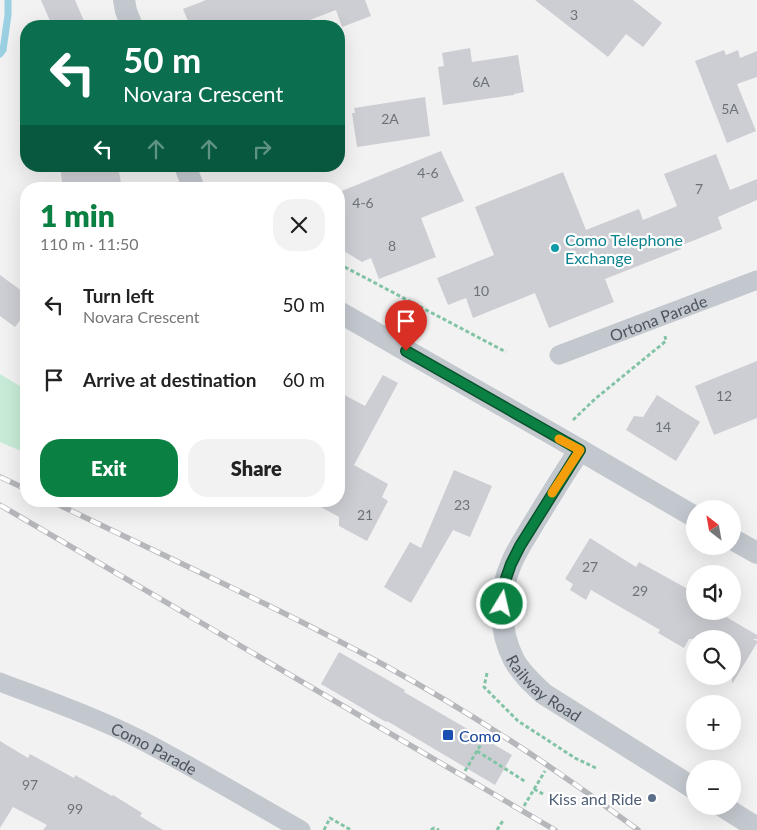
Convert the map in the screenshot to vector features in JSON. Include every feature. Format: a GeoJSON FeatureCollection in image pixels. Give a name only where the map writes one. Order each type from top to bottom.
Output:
{"type":"FeatureCollection","features":[{"type":"Feature","properties":{"kind":"street"},"geometry":{"type":"LineString","coordinates":[[124,0],[130,20]]}},
{"type":"Feature","properties":{"kind":"street","name":"Ortona Parade"},"geometry":{"type":"LineString","coordinates":[[559,355],[757,280]]}},
{"type":"Feature","properties":{"kind":"street"},"geometry":{"type":"LineString","coordinates":[[345,315],[686,512]]}},
{"type":"Feature","properties":{"kind":"street","name":"Railway Road"},"geometry":{"type":"LineString","coordinates":[[580,450],[520,546],[511,564],[504,584],[502,604],[502,622],[506,640],[514,660],[528,680],[544,694],[686,783]]}},
{"type":"Feature","properties":{"kind":"street"},"geometry":{"type":"LineString","coordinates":[[741,544],[757,553]]}},
{"type":"Feature","properties":{"kind":"street","name":"Como Parade"},"geometry":{"type":"LineString","coordinates":[[0,682],[84,714],[140,740],[301,830]]}},
{"type":"Feature","properties":{"kind":"street"},"geometry":{"type":"LineString","coordinates":[[736,815],[757,828]]}},
{"type":"Feature","properties":{"kind":"path"},"geometry":{"type":"LineString","coordinates":[[345,267],[506,352]]}},
{"type":"Feature","properties":{"kind":"path"},"geometry":{"type":"LineString","coordinates":[[585,408],[666,341],[663,316]]}},
{"type":"Feature","properties":{"kind":"path"},"geometry":{"type":"LineString","coordinates":[[487,673],[484,687],[518,721],[576,758],[598,769]]}},
{"type":"Feature","properties":{"kind":"path"},"geometry":{"type":"LineString","coordinates":[[465,771],[487,734]]}},
{"type":"Feature","properties":{"kind":"path"},"geometry":{"type":"LineString","coordinates":[[477,752],[526,782]]}},
{"type":"Feature","properties":{"kind":"path"},"geometry":{"type":"LineString","coordinates":[[524,806],[545,771]]}},
{"type":"Feature","properties":{"kind":"path"},"geometry":{"type":"LineString","coordinates":[[534,790],[544,794]]}},
{"type":"Feature","properties":{"kind":"path"},"geometry":{"type":"LineString","coordinates":[[324,830],[330,818],[351,830]]}},
{"type":"Feature","properties":{"kind":"path"},"geometry":{"type":"LineString","coordinates":[[497,830],[504,819]]}},
{"type":"Feature","properties":{"kind":"path"},"geometry":{"type":"LineString","coordinates":[[431,830],[434,828],[439,830]]}},
{"type":"Feature","properties":{"kind":"green space"},"geometry":{"type":"Polygon","coordinates":[[[0,374],[20,386],[20,451],[0,442],[0,374]]]}},
{"type":"Feature","properties":{"kind":"building"},"geometry":{"type":"Polygon","coordinates":[[[41,0],[75,0],[84,20],[52,20],[50,20],[41,0]]]}},
{"type":"Feature","properties":{"kind":"building"},"geometry":{"type":"Polygon","coordinates":[[[206,0],[365,0],[371,16],[345,26],[345,20],[340,20],[336,10],[310,20],[188,20],[183,9],[206,0]]]}},
{"type":"Feature","properties":{"kind":"building"},"geometry":{"type":"Polygon","coordinates":[[[535,0],[633,0],[662,23],[643,47],[626,34],[608,57],[535,0]]]}},
{"type":"Feature","properties":{"kind":"building"},"geometry":{"type":"Polygon","coordinates":[[[470,48],[472,62],[518,55],[524,92],[443,105],[438,67],[444,66],[442,53],[470,48]]]}},
{"type":"Feature","properties":{"kind":"building"},"geometry":{"type":"Polygon","coordinates":[[[724,50],[726,55],[738,50],[740,58],[757,51],[757,77],[737,84],[756,131],[727,143],[695,61],[724,50]]]}},
{"type":"Feature","properties":{"kind":"building"},"geometry":{"type":"Polygon","coordinates":[[[425,97],[430,136],[357,147],[352,113],[355,113],[354,108],[425,97]]]}},
{"type":"Feature","properties":{"kind":"building"},"geometry":{"type":"Polygon","coordinates":[[[441,151],[464,201],[421,218],[436,257],[379,279],[371,258],[362,262],[345,252],[345,190],[441,151]]]}},
{"type":"Feature","properties":{"kind":"building"},"geometry":{"type":"Polygon","coordinates":[[[716,154],[730,190],[757,179],[757,200],[718,217],[722,229],[680,246],[681,249],[605,279],[614,302],[549,328],[535,293],[473,318],[466,298],[448,305],[437,278],[494,255],[475,207],[563,172],[586,230],[639,209],[643,220],[677,206],[664,174],[716,154]]]}},
{"type":"Feature","properties":{"kind":"building"},"geometry":{"type":"Polygon","coordinates":[[[61,172],[119,172],[121,182],[62,182],[61,172]]]}},
{"type":"Feature","properties":{"kind":"building"},"geometry":{"type":"Polygon","coordinates":[[[0,275],[20,290],[20,320],[15,327],[0,316],[0,275]]]}},
{"type":"Feature","properties":{"kind":"building"},"geometry":{"type":"Polygon","coordinates":[[[757,361],[757,418],[714,435],[695,386],[757,361]]]}},
{"type":"Feature","properties":{"kind":"building"},"geometry":{"type":"Polygon","coordinates":[[[383,375],[398,383],[354,465],[388,484],[382,497],[388,501],[367,541],[339,526],[339,517],[321,507],[345,507],[345,395],[365,406],[383,375]]]}},
{"type":"Feature","properties":{"kind":"building"},"geometry":{"type":"Polygon","coordinates":[[[657,395],[700,422],[676,461],[626,430],[634,416],[643,417],[657,395]]]}},
{"type":"Feature","properties":{"kind":"building"},"geometry":{"type":"Polygon","coordinates":[[[454,470],[492,486],[470,537],[453,530],[411,603],[384,587],[410,542],[421,548],[454,470]]]}},
{"type":"Feature","properties":{"kind":"building"},"geometry":{"type":"Polygon","coordinates":[[[590,538],[636,567],[639,562],[686,588],[686,620],[731,620],[757,635],[757,639],[753,639],[757,643],[741,669],[741,630],[686,630],[686,644],[684,648],[658,633],[660,630],[591,590],[586,600],[570,590],[573,584],[565,579],[590,538]]]}},
{"type":"Feature","properties":{"kind":"building"},"geometry":{"type":"Polygon","coordinates":[[[339,652],[512,755],[495,785],[321,684],[339,652]]]}},
{"type":"Feature","properties":{"kind":"building"},"geometry":{"type":"Polygon","coordinates":[[[0,741],[28,758],[30,754],[74,778],[75,775],[113,795],[142,813],[140,816],[163,830],[43,830],[47,825],[13,807],[0,828],[0,741]]]}},
{"type":"Feature","properties":{"kind":"waterway"},"geometry":{"type":"LineString","coordinates":[[0,54],[3,50],[8,0]]}},
{"type":"Feature","properties":{"kind":"railway"},"geometry":{"type":"LineString","coordinates":[[0,477],[20,486]]}},
{"type":"Feature","properties":{"kind":"railway"},"geometry":{"type":"LineString","coordinates":[[0,505],[555,830]]}},
{"type":"Feature","properties":{"kind":"railway"},"geometry":{"type":"LineString","coordinates":[[64,507],[260,601],[384,665],[514,743],[577,785],[638,830]]}},
{"type":"Feature","properties":{"kind":"slow traffic"},"geometry":{"type":"LineString","coordinates":[[552,493],[580,450],[559,439]]}},
{"type":"Feature","properties":{"kind":"place","name":"Como Telephone Exchange"},"geometry":{"type":"Point","coordinates":[555,248]}},
{"type":"Feature","properties":{"kind":"place","name":"Como"},"geometry":{"type":"Point","coordinates":[448,735]}},
{"type":"Feature","properties":{"kind":"place","name":"Kiss and Ride"},"geometry":{"type":"Point","coordinates":[652,798]}},
{"type":"Feature","properties":{"kind":"route"},"geometry":{"type":"LineString","coordinates":[[406,351],[580,450],[520,546],[504,584],[502,604]]}}]}
